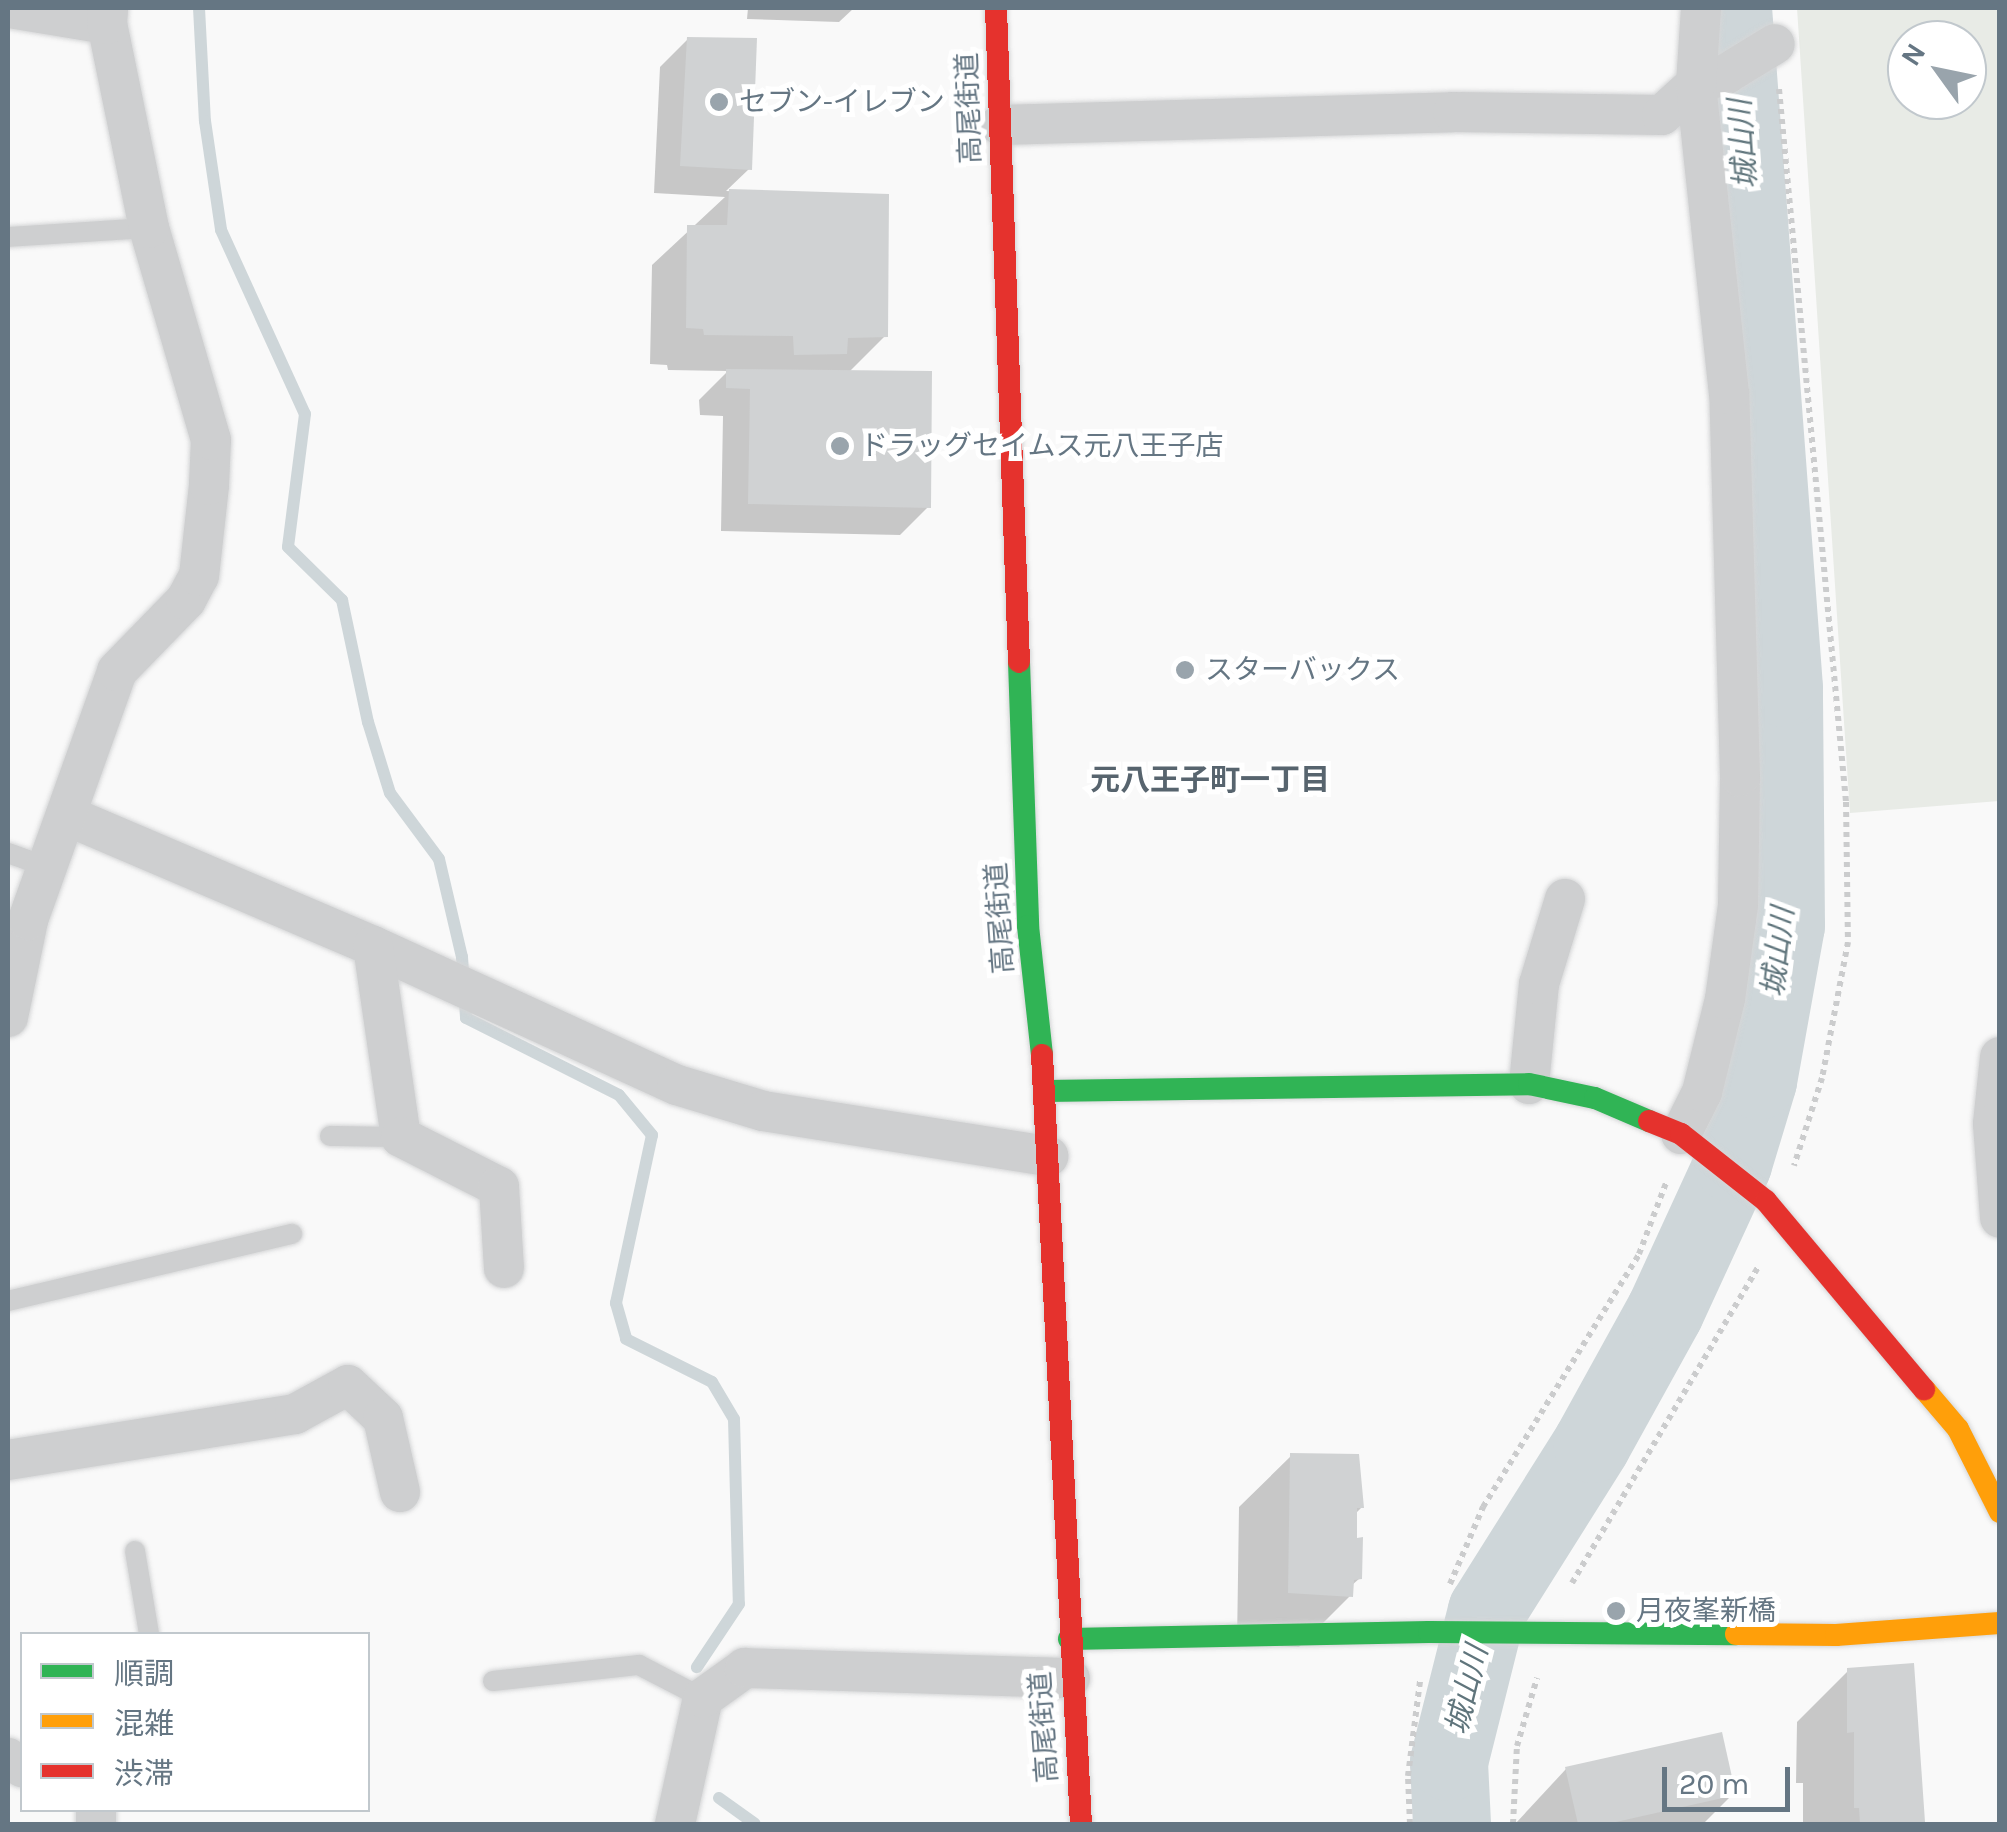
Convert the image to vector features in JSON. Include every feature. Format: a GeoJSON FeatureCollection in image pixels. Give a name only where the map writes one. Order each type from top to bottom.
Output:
{"type":"FeatureCollection","features":[{"type":"Feature","properties":{"kind":"street"},"geometry":{"type":"LineString","coordinates":[[8,1017],[28,920],[117,671],[186,600],[200,576],[212,440],[149,228],[108,16],[10,8]]}},
{"type":"Feature","properties":{"kind":"street","name":"高尾街道"},"geometry":{"type":"LineString","coordinates":[[996,8],[1028,926],[1046,1091],[1070,1658],[1081,1824]]}},
{"type":"Feature","properties":{"kind":"street"},"geometry":{"type":"LineString","coordinates":[[1689,1138],[1726,999],[1738,906],[1739,850],[1729,394],[1711,79],[1701,8]]}},
{"type":"Feature","properties":{"kind":"street"},"geometry":{"type":"LineString","coordinates":[[1000,125],[1453,112],[1662,115],[1711,79],[1769,46]]}},
{"type":"Feature","properties":{"kind":"street"},"geometry":{"type":"LineString","coordinates":[[68,816],[373,946],[677,1085],[763,1111],[1048,1156]]}},
{"type":"Feature","properties":{"kind":"street"},"geometry":{"type":"LineString","coordinates":[[1529,1084],[1539,984],[1565,900]]}},
{"type":"Feature","properties":{"kind":"street"},"geometry":{"type":"LineString","coordinates":[[373,946],[401,1137],[499,1186],[504,1268]]}},
{"type":"Feature","properties":{"kind":"street"},"geometry":{"type":"LineString","coordinates":[[2000,1057],[1992,1124],[2000,1218]]}},
{"type":"Feature","properties":{"kind":"street"},"geometry":{"type":"LineString","coordinates":[[1046,1091],[1529,1084],[1595,1098],[1689,1138],[1766,1202],[1958,1429],[2000,1512]]}},
{"type":"Feature","properties":{"kind":"street"},"geometry":{"type":"LineString","coordinates":[[8,1460],[296,1414],[348,1385],[383,1418],[400,1492]]}},
{"type":"Feature","properties":{"kind":"street"},"geometry":{"type":"LineString","coordinates":[[675,1824],[703,1698],[744,1668],[1070,1658],[1435,1632],[1836,1634],[2000,1623]]}},
{"type":"Feature","properties":{"kind":"lane"},"geometry":{"type":"LineString","coordinates":[[8,237],[149,228]]}},
{"type":"Feature","properties":{"kind":"lane"},"geometry":{"type":"LineString","coordinates":[[8,852],[46,867]]}},
{"type":"Feature","properties":{"kind":"lane"},"geometry":{"type":"LineString","coordinates":[[330,1136],[401,1137]]}},
{"type":"Feature","properties":{"kind":"lane"},"geometry":{"type":"LineString","coordinates":[[8,1301],[292,1234]]}},
{"type":"Feature","properties":{"kind":"lane"},"geometry":{"type":"LineString","coordinates":[[136,1551],[148,1632]]}},
{"type":"Feature","properties":{"kind":"lane"},"geometry":{"type":"LineString","coordinates":[[493,1681],[639,1665],[703,1698]]}},
{"type":"Feature","properties":{"kind":"path"},"geometry":{"type":"LineString","coordinates":[[1410,1824],[1408,1776],[1435,1632],[1483,1508],[1638,1254],[1689,1138]]}},
{"type":"Feature","properties":{"kind":"path"},"geometry":{"type":"LineString","coordinates":[[1513,1824],[1517,1746],[1537,1678],[1535,1634]]}},
{"type":"Feature","properties":{"kind":"shaded area"},"geometry":{"type":"Polygon","coordinates":[[[1797,8],[1999,8],[1999,801],[1850,813],[1797,8]]]}},
{"type":"Feature","properties":{"kind":"building","name":"セブン-イレブン"},"geometry":{"type":"Polygon","coordinates":[[[687,37],[757,38],[752,170],[680,166],[687,37]]]}},
{"type":"Feature","properties":{"kind":"building"},"geometry":{"type":"Polygon","coordinates":[[[729,189],[889,194],[888,337],[848,338],[847,354],[794,355],[793,336],[704,335],[703,329],[686,328],[687,225],[727,225],[729,189]]]}},
{"type":"Feature","properties":{"kind":"building","name":"ドラッグセイムス元八王子店"},"geometry":{"type":"Polygon","coordinates":[[[726,369],[932,371],[931,508],[748,504],[750,389],[726,388],[726,369]]]}},
{"type":"Feature","properties":{"kind":"building"},"geometry":{"type":"Polygon","coordinates":[[[1290,1453],[1359,1454],[1364,1508],[1357,1508],[1357,1538],[1363,1537],[1362,1579],[1354,1580],[1353,1597],[1288,1593],[1290,1453]]]}},
{"type":"Feature","properties":{"kind":"building"},"geometry":{"type":"Polygon","coordinates":[[[1914,1663],[1925,1822],[1860,1824],[1859,1808],[1854,1808],[1854,1732],[1847,1733],[1847,1668],[1914,1663]]]}},
{"type":"Feature","properties":{"kind":"building"},"geometry":{"type":"Polygon","coordinates":[[[1722,1732],[1736,1795],[1607,1824],[1578,1824],[1565,1767],[1722,1732]]]}},
{"type":"Feature","properties":{"kind":"waterway"},"geometry":{"type":"LineString","coordinates":[[199,8],[205,121],[221,230],[305,414],[288,547],[342,600],[368,722],[390,793],[439,859],[462,957],[466,1018],[619,1095],[652,1135],[616,1303],[626,1339],[712,1382],[734,1419],[739,1604],[697,1667]]}},
{"type":"Feature","properties":{"kind":"waterway","name":"城山川"},"geometry":{"type":"LineString","coordinates":[[1452,1824],[1449,1762],[1487,1611],[1592,1444],[1665,1312],[1733,1164],[1758,1081],[1786,926],[1784,688],[1733,8]]}},
{"type":"Feature","properties":{"kind":"waterway"},"geometry":{"type":"LineString","coordinates":[[719,1798],[755,1824]]}},
{"type":"Feature","properties":{"kind":"traffic: fast"},"geometry":{"type":"LineString","coordinates":[[1019,662],[1028,926],[1042,1055]]}},
{"type":"Feature","properties":{"kind":"traffic: fast"},"geometry":{"type":"LineString","coordinates":[[1046,1091],[1529,1084],[1595,1098],[1649,1121]]}},
{"type":"Feature","properties":{"kind":"traffic: fast"},"geometry":{"type":"LineString","coordinates":[[1069,1639],[1429,1632],[1736,1634]]}},
{"type":"Feature","properties":{"kind":"traffic: slow"},"geometry":{"type":"LineString","coordinates":[[1924,1389],[1958,1429],[2000,1512]]}},
{"type":"Feature","properties":{"kind":"traffic: slow"},"geometry":{"type":"LineString","coordinates":[[1736,1634],[1836,1635],[2000,1623]]}},
{"type":"Feature","properties":{"kind":"traffic: jam"},"geometry":{"type":"LineString","coordinates":[[996,8],[1019,662]]}},
{"type":"Feature","properties":{"kind":"traffic: jam"},"geometry":{"type":"LineString","coordinates":[[1042,1055],[1081,1824]]}},
{"type":"Feature","properties":{"kind":"traffic: jam"},"geometry":{"type":"LineString","coordinates":[[1649,1121],[1681,1134],[1766,1201],[1924,1389]]}},
{"type":"Feature","properties":{"kind":"place","name":"セブン-イレブン"},"geometry":{"type":"Point","coordinates":[719,102]}},
{"type":"Feature","properties":{"kind":"place","name":"ドラッグセイムス元八王子店"},"geometry":{"type":"Point","coordinates":[840,446]}},
{"type":"Feature","properties":{"kind":"place","name":"スターバックス"},"geometry":{"type":"Point","coordinates":[1185,670]}},
{"type":"Feature","properties":{"kind":"place","name":"月夜峯新橋"},"geometry":{"type":"Point","coordinates":[1616,1611]}},
{"type":"Feature","properties":{"kind":"district","name":"元八王子町一丁目"},"geometry":{"type":"Point","coordinates":[1210,780]}}]}
